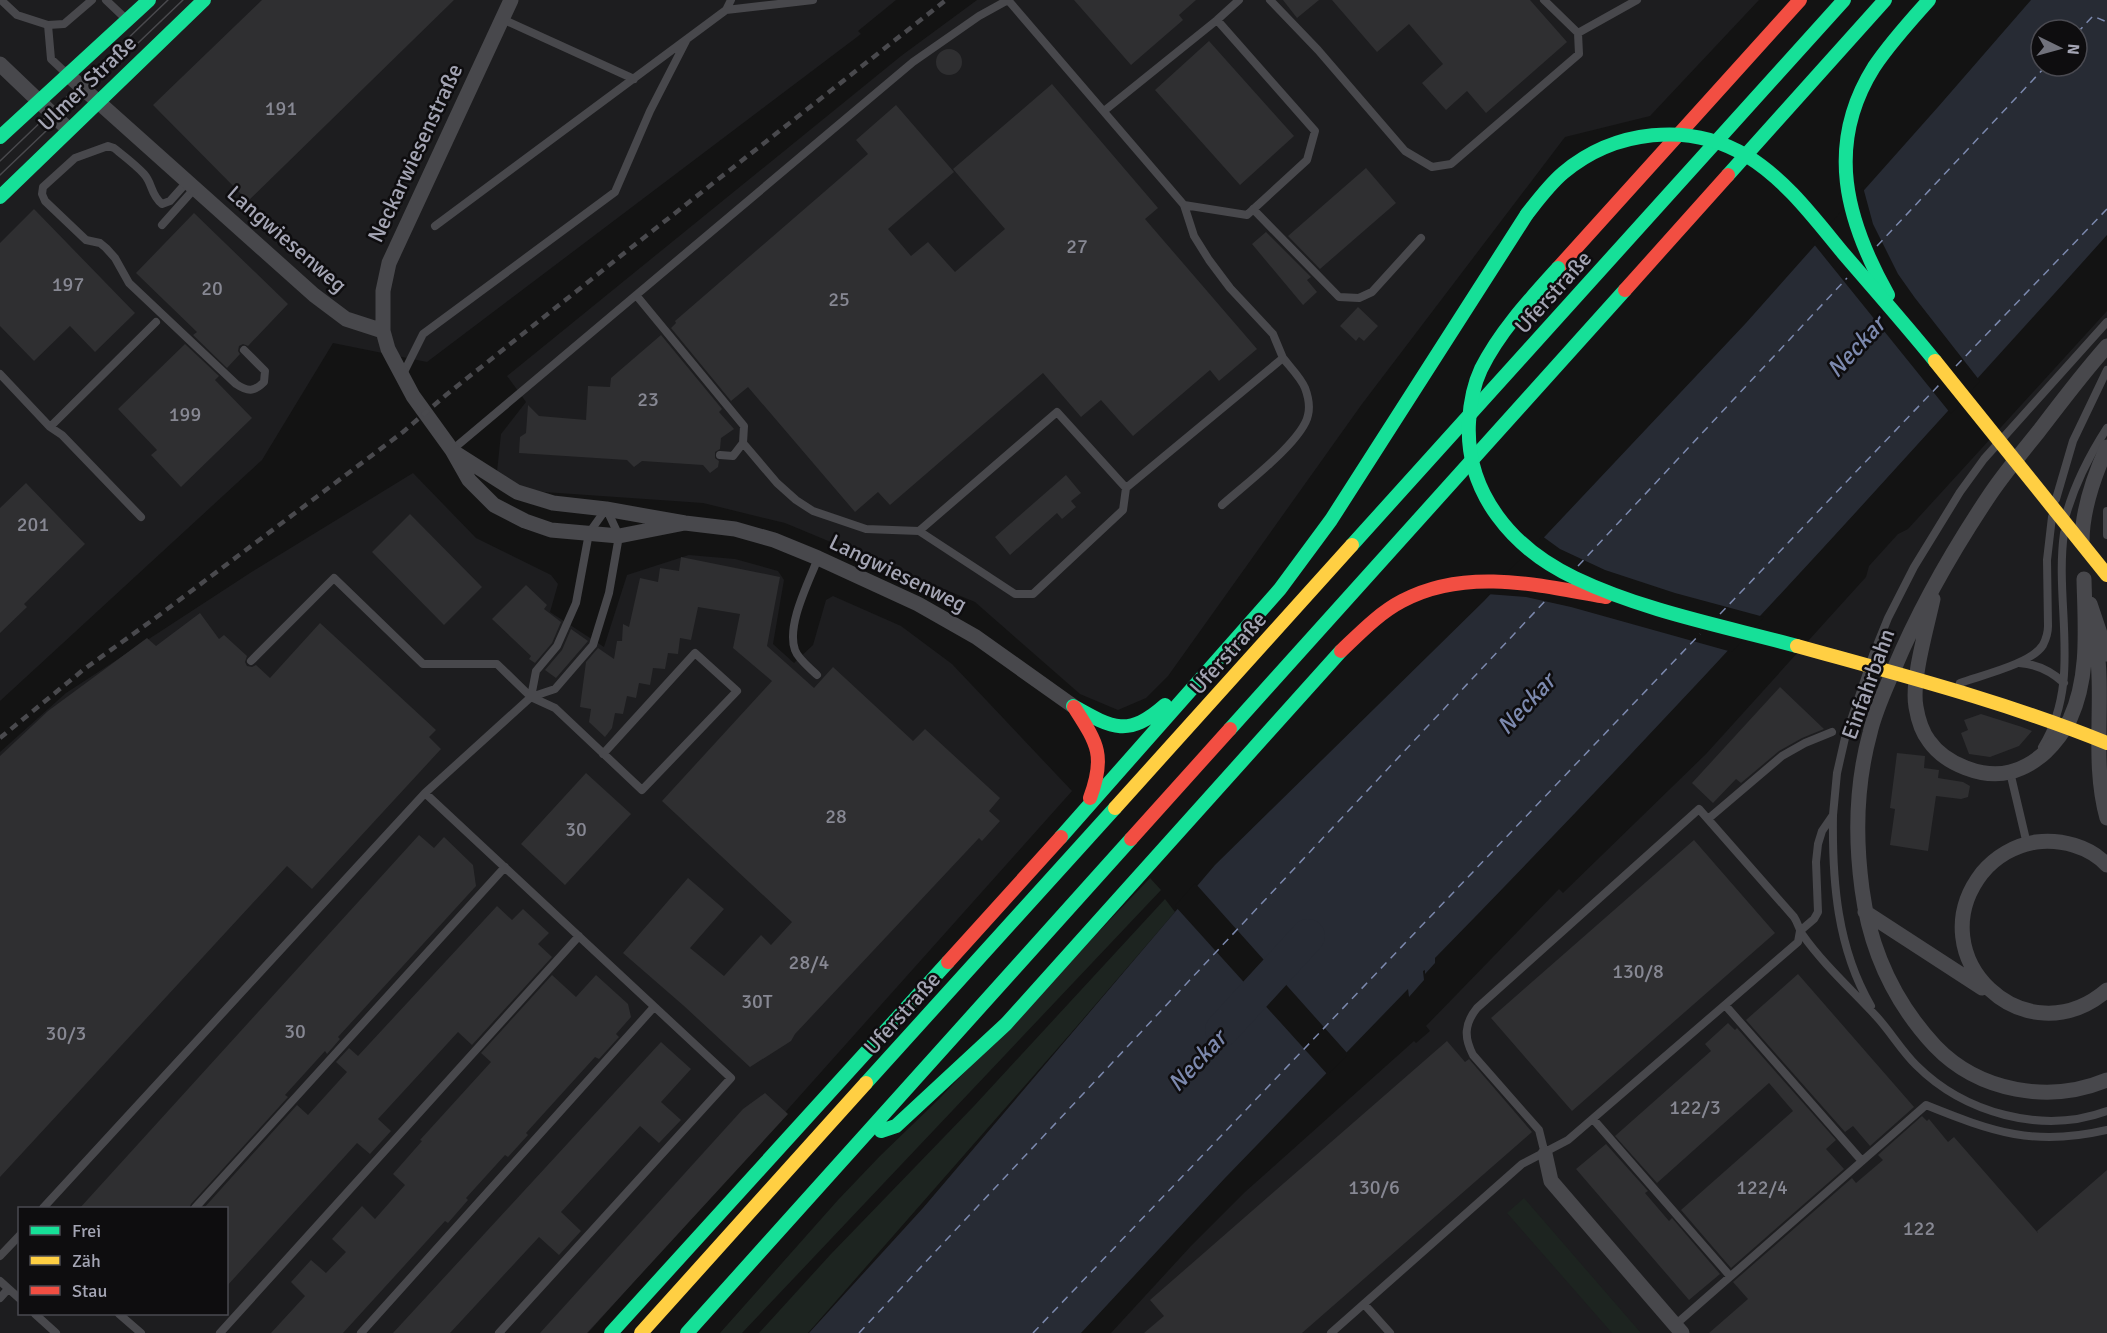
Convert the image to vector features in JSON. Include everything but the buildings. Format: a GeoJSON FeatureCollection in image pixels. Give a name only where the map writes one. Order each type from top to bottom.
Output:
{"type":"FeatureCollection","features":[{"type":"Feature","properties":{"kind":"main road","name":"Ulmer Straße"},"geometry":{"type":"LineString","coordinates":[[0,137],[149,0]]}},
{"type":"Feature","properties":{"kind":"main road","name":"Ulmer Straße"},"geometry":{"type":"LineString","coordinates":[[0,197],[204,0]]}},
{"type":"Feature","properties":{"kind":"main road"},"geometry":{"type":"LineString","coordinates":[[1800,0],[1558,268],[1496,342],[1474,387],[1468,423],[1470,455],[1479,489],[1508,532],[1527,550],[1550,566],[1576,579],[1640,602],[1981,698],[2038,716],[2107,743]]}},
{"type":"Feature","properties":{"kind":"main road","name":"Uferstraße"},"geometry":{"type":"LineString","coordinates":[[641,1333],[1844,0]]}},
{"type":"Feature","properties":{"kind":"main road"},"geometry":{"type":"LineString","coordinates":[[687,1333],[1885,0]]}},
{"type":"Feature","properties":{"kind":"main road"},"geometry":{"type":"LineString","coordinates":[[1906,324],[1862,246],[1851,215],[1844,181],[1845,147],[1850,120],[1861,90],[1876,64],[1929,0]]}},
{"type":"Feature","properties":{"kind":"main road"},"geometry":{"type":"LineString","coordinates":[[611,1333],[1204,677],[1280,589],[1331,520],[1527,214],[1563,173],[1604,147],[1655,134],[1688,135],[1730,147],[1753,160],[1806,211],[1906,324],[2107,575]]}},
{"type":"Feature","properties":{"kind":"main road"},"geometry":{"type":"LineString","coordinates":[[865,1136],[896,1126],[1006,1024],[1340,652],[1376,618],[1404,600],[1434,587],[1470,581],[1503,582],[1640,602]]}},
{"type":"Feature","properties":{"kind":"main road"},"geometry":{"type":"LineString","coordinates":[[1073,706],[1110,724],[1126,727],[1151,719],[1172,699],[1204,677]]}},
{"type":"Feature","properties":{"kind":"main road"},"geometry":{"type":"LineString","coordinates":[[1073,706],[1098,747],[1101,761],[1099,778],[1085,809]]}},
{"type":"Feature","properties":{"kind":"street","name":"Neckarwiesenstraße"},"geometry":{"type":"LineString","coordinates":[[383,331],[383,291],[389,263],[511,0]]}},
{"type":"Feature","properties":{"kind":"street"},"geometry":{"type":"LineString","coordinates":[[0,64],[68,129]]}},
{"type":"Feature","properties":{"kind":"street","name":"Langwiesenweg"},"geometry":{"type":"LineString","coordinates":[[67,74],[314,295],[346,319],[383,331],[388,349],[402,378],[452,450],[469,480],[494,505],[525,521],[551,530],[619,536],[685,523]]}},
{"type":"Feature","properties":{"kind":"street","name":"Einfahrbahn"},"geometry":{"type":"LineString","coordinates":[[2107,346],[1992,491],[1936,584],[1907,639],[1870,733],[1858,796],[1857,855],[1865,912],[1876,950],[1894,994],[1920,1030],[1943,1055],[1977,1077],[2015,1090],[2046,1093],[2086,1089],[2107,1080]]}},
{"type":"Feature","properties":{"kind":"street","name":"Einfahrbahn"},"geometry":{"type":"LineString","coordinates":[[1936,584],[1916,683],[1915,705],[1928,741],[1952,761],[1981,772],[1997,774],[2027,766],[2042,755],[2061,735],[2077,702],[2085,635],[2082,530],[2097,470],[2107,447]]}},
{"type":"Feature","properties":{"kind":"street","name":"Langwiesenweg"},"geometry":{"type":"LineString","coordinates":[[452,450],[517,492],[553,503],[735,529],[774,540],[818,558],[918,604],[976,637],[1073,706]]}},
{"type":"Feature","properties":{"kind":"street","name":"Einfahrbahn"},"geometry":{"type":"LineString","coordinates":[[2084,579],[2091,609],[2100,682],[2099,784],[2107,818]]}},
{"type":"Feature","properties":{"kind":"street","name":"Einfahrbahn"},"geometry":{"type":"LineString","coordinates":[[2091,609],[2107,654]]}},
{"type":"Feature","properties":{"kind":"street"},"geometry":{"type":"LineString","coordinates":[[2007,1004],[1988,990],[1974,972],[1965,951],[1962,928],[1965,906],[1973,884],[1987,866],[2006,852],[2027,844],[2047,841],[2067,843],[2086,849],[2107,865]]}},
{"type":"Feature","properties":{"kind":"street"},"geometry":{"type":"LineString","coordinates":[[1865,912],[2007,1004],[2029,1012],[2052,1014],[2075,1010],[2096,1000],[2107,990]]}},
{"type":"Feature","properties":{"kind":"street"},"geometry":{"type":"LineString","coordinates":[[1545,1154],[1551,1181],[1678,1329]]}},
{"type":"Feature","properties":{"kind":"lane"},"geometry":{"type":"LineString","coordinates":[[1,0],[16,15],[48,26],[64,24],[92,0]]}},
{"type":"Feature","properties":{"kind":"lane"},"geometry":{"type":"LineString","coordinates":[[106,0],[127,20]]}},
{"type":"Feature","properties":{"kind":"lane"},"geometry":{"type":"LineString","coordinates":[[435,226],[686,41],[726,10],[731,0]]}},
{"type":"Feature","properties":{"kind":"lane"},"geometry":{"type":"LineString","coordinates":[[726,10],[813,0]]}},
{"type":"Feature","properties":{"kind":"lane"},"geometry":{"type":"LineString","coordinates":[[452,450],[913,62],[979,15],[1008,0],[1184,204],[1194,236],[1209,260],[1230,288],[1273,334],[1283,358],[1305,387],[1309,404],[1308,417],[1302,430],[1290,444],[1222,505]]}},
{"type":"Feature","properties":{"kind":"lane"},"geometry":{"type":"LineString","coordinates":[[1104,111],[1239,0]]}},
{"type":"Feature","properties":{"kind":"lane"},"geometry":{"type":"LineString","coordinates":[[1270,0],[1318,50],[1405,151],[1432,167],[1451,164],[1579,54],[1578,33],[1544,0]]}},
{"type":"Feature","properties":{"kind":"lane"},"geometry":{"type":"LineString","coordinates":[[1578,33],[1636,0]]}},
{"type":"Feature","properties":{"kind":"lane"},"geometry":{"type":"LineString","coordinates":[[501,19],[634,79]]}},
{"type":"Feature","properties":{"kind":"lane"},"geometry":{"type":"LineString","coordinates":[[1184,204],[1247,215],[1307,160],[1316,131],[1216,20]]}},
{"type":"Feature","properties":{"kind":"lane"},"geometry":{"type":"LineString","coordinates":[[48,26],[51,59],[67,74]]}},
{"type":"Feature","properties":{"kind":"lane"},"geometry":{"type":"LineString","coordinates":[[402,378],[423,334],[615,192],[650,111],[686,41]]}},
{"type":"Feature","properties":{"kind":"lane"},"geometry":{"type":"LineString","coordinates":[[191,185],[170,201],[162,204],[150,189],[146,176],[114,148],[108,146],[75,158],[43,187],[42,194],[45,201],[86,240],[100,243],[106,248],[115,258],[129,283],[236,384],[247,391],[253,391],[264,382],[265,371],[244,350]]}},
{"type":"Feature","properties":{"kind":"lane"},"geometry":{"type":"LineString","coordinates":[[162,225],[191,185]]}},
{"type":"Feature","properties":{"kind":"lane"},"geometry":{"type":"LineString","coordinates":[[1253,209],[1339,297],[1359,298],[1372,292],[1421,238]]}},
{"type":"Feature","properties":{"kind":"lane"},"geometry":{"type":"LineString","coordinates":[[636,295],[744,426],[743,443],[733,456],[720,456]]}},
{"type":"Feature","properties":{"kind":"lane"},"geometry":{"type":"LineString","coordinates":[[50,427],[156,322]]}},
{"type":"Feature","properties":{"kind":"lane"},"geometry":{"type":"LineString","coordinates":[[1878,1018],[1852,967],[1841,928],[1834,882],[1833,815],[1840,761],[1859,692],[1888,618],[1914,567],[1948,510],[1984,459],[2107,322]]}},
{"type":"Feature","properties":{"kind":"lane"},"geometry":{"type":"LineString","coordinates":[[743,443],[777,483],[813,511],[866,529],[919,531],[1015,594],[1033,594],[1123,510],[1126,489],[1283,358]]}},
{"type":"Feature","properties":{"kind":"lane"},"geometry":{"type":"LineString","coordinates":[[1960,683],[2017,663],[2036,653],[2043,646],[2047,635],[2047,560],[2056,495],[2076,434],[2107,370]]}},
{"type":"Feature","properties":{"kind":"lane"},"geometry":{"type":"LineString","coordinates":[[0,374],[141,517]]}},
{"type":"Feature","properties":{"kind":"lane"},"geometry":{"type":"LineString","coordinates":[[919,531],[1057,412],[1126,489]]}},
{"type":"Feature","properties":{"kind":"lane"},"geometry":{"type":"LineString","coordinates":[[2027,766],[2052,732],[2062,698],[2066,642],[2062,562],[2066,516],[2072,492],[2082,470],[2107,428]]}},
{"type":"Feature","properties":{"kind":"lane"},"geometry":{"type":"LineString","coordinates":[[531,697],[536,671],[556,646],[576,603],[590,533],[606,509]]}},
{"type":"Feature","properties":{"kind":"lane"},"geometry":{"type":"LineString","coordinates":[[46,1207],[424,793],[531,697],[555,689],[592,645],[609,593],[619,536],[606,509]]}},
{"type":"Feature","properties":{"kind":"lane"},"geometry":{"type":"LineString","coordinates":[[2107,512],[2107,535]]}},
{"type":"Feature","properties":{"kind":"lane"},"geometry":{"type":"LineString","coordinates":[[817,675],[795,651],[793,636],[796,615],[818,558]]}},
{"type":"Feature","properties":{"kind":"lane"},"geometry":{"type":"LineString","coordinates":[[251,660],[334,578],[423,664],[496,664],[531,697],[555,708],[603,754],[642,790],[737,691],[695,653],[603,754]]}},
{"type":"Feature","properties":{"kind":"lane"},"geometry":{"type":"LineString","coordinates":[[2017,663],[2046,669],[2064,683]]}},
{"type":"Feature","properties":{"kind":"lane"},"geometry":{"type":"LineString","coordinates":[[1708,819],[1792,749],[1832,732]]}},
{"type":"Feature","properties":{"kind":"lane"},"geometry":{"type":"LineString","coordinates":[[2010,772],[2027,844]]}},
{"type":"Feature","properties":{"kind":"lane"},"geometry":{"type":"LineString","coordinates":[[424,793],[731,1078],[499,1333]]}},
{"type":"Feature","properties":{"kind":"lane"},"geometry":{"type":"LineString","coordinates":[[1545,1154],[1539,1130],[1473,1055],[1467,1041],[1469,1020],[1477,1008],[1699,809],[1794,917],[1800,931],[1844,984],[1878,1018],[1898,1045],[1928,1076],[1963,1100],[2009,1116],[2038,1119],[2075,1118],[2107,1111]]}},
{"type":"Feature","properties":{"kind":"lane"},"geometry":{"type":"LineString","coordinates":[[1331,1333],[1522,1164],[1568,1140],[1798,942],[1800,931],[1814,919],[1818,912],[1816,862],[1818,844],[1822,831],[1833,815]]}},
{"type":"Feature","properties":{"kind":"lane"},"geometry":{"type":"LineString","coordinates":[[197,1207],[505,867]]}},
{"type":"Feature","properties":{"kind":"lane"},"geometry":{"type":"LineString","coordinates":[[220,1333],[579,936]]}},
{"type":"Feature","properties":{"kind":"lane"},"geometry":{"type":"LineString","coordinates":[[1725,1005],[1862,1161]]}},
{"type":"Feature","properties":{"kind":"lane"},"geometry":{"type":"LineString","coordinates":[[361,1333],[654,1007]]}},
{"type":"Feature","properties":{"kind":"lane"},"geometry":{"type":"LineString","coordinates":[[1678,1329],[1730,1276],[1926,1105],[1981,1127],[2029,1137],[2081,1136],[2107,1130]]}},
{"type":"Feature","properties":{"kind":"lane"},"geometry":{"type":"LineString","coordinates":[[1593,1119],[1730,1276]]}},
{"type":"Feature","properties":{"kind":"lane"},"geometry":{"type":"LineString","coordinates":[[0,1256],[18,1237]]}},
{"type":"Feature","properties":{"kind":"lane"},"geometry":{"type":"LineString","coordinates":[[0,1281],[18,1297]]}},
{"type":"Feature","properties":{"kind":"lane"},"geometry":{"type":"LineString","coordinates":[[0,1298],[8,1289]]}},
{"type":"Feature","properties":{"kind":"lane"},"geometry":{"type":"LineString","coordinates":[[1364,1304],[1390,1333]]}},
{"type":"Feature","properties":{"kind":"lane"},"geometry":{"type":"LineString","coordinates":[[36,1315],[56,1333]]}},
{"type":"Feature","properties":{"kind":"lane"},"geometry":{"type":"LineString","coordinates":[[120,1315],[141,1333]]}},
{"type":"Feature","properties":{"kind":"shaded area"},"geometry":{"type":"Polygon","coordinates":[[[0,0],[896,0],[858,31],[861,34],[427,362],[333,343],[262,460],[0,701],[0,0]]]}},
{"type":"Feature","properties":{"kind":"shaded area"},"geometry":{"type":"Polygon","coordinates":[[[977,0],[1759,0],[1650,116],[1565,137],[1362,404],[1168,676],[1146,698],[1118,710],[1080,694],[975,602],[785,523],[703,503],[544,492],[519,487],[497,472],[501,434],[526,402],[507,376],[901,56],[977,0]]]}},
{"type":"Feature","properties":{"kind":"shaded area"},"geometry":{"type":"Polygon","coordinates":[[[2107,311],[2107,1333],[1111,1333],[1191,1246],[1245,1192],[1414,1041],[1416,1043],[1430,1031],[1426,1026],[1559,889],[1563,893],[1706,754],[1866,577],[1869,566],[1898,534],[1908,529],[2107,311]]]}},
{"type":"Feature","properties":{"kind":"shaded area"},"geometry":{"type":"Polygon","coordinates":[[[413,473],[476,538],[551,575],[558,584],[550,612],[604,647],[627,575],[689,555],[735,559],[778,571],[784,580],[773,644],[794,663],[813,645],[826,600],[833,596],[901,626],[952,664],[1072,791],[588,1333],[0,1333],[0,752],[66,693],[250,573],[413,473]]]}},
{"type":"Feature","properties":{"kind":"shaded area"},"geometry":{"type":"Polygon","coordinates":[[[1150,878],[1161,890],[742,1333],[720,1333],[838,1200],[939,1099],[1150,878]]]}},
{"type":"Feature","properties":{"kind":"shaded area"},"geometry":{"type":"Polygon","coordinates":[[[1165,899],[1175,912],[808,1333],[759,1333],[831,1254],[974,1106],[1165,899]]]}},
{"type":"Feature","properties":{"kind":"shaded area"},"geometry":{"type":"Polygon","coordinates":[[[1524,1198],[1641,1333],[1612,1333],[1507,1213],[1524,1198]]]}},
{"type":"Feature","properties":{"kind":"water"},"geometry":{"type":"Polygon","coordinates":[[[2031,0],[2107,0],[2107,235],[1775,600],[1435,958],[1435,963],[1425,974],[1425,970],[1423,971],[1424,980],[1409,997],[1408,989],[1225,1178],[1081,1333],[809,1333],[923,1208],[1215,865],[1484,601],[1746,323],[2031,0]],[[1271,969],[1254,985],[1254,996],[1264,996],[1281,981],[1275,969],[1271,969]]]}},
{"type":"Feature","properties":{"kind":"pier"},"geometry":{"type":"Polygon","coordinates":[[[1863,187],[1873,224],[1898,274],[1980,381],[1951,414],[1813,243],[1863,187]]]}},
{"type":"Feature","properties":{"kind":"pier"},"geometry":{"type":"Polygon","coordinates":[[[1542,536],[1560,549],[1605,570],[1675,593],[1764,617],[1732,652],[1571,607],[1526,597],[1487,594],[1542,536]]]}},
{"type":"Feature","properties":{"kind":"pier"},"geometry":{"type":"Polygon","coordinates":[[[1195,883],[1348,1054],[1328,1075],[1175,906],[1195,883]],[[1272,972],[1257,986],[1257,993],[1263,993],[1278,979],[1272,972]]]}},
{"type":"Feature","properties":{"kind":"waterway","name":"Neckar"},"geometry":{"type":"LineString","coordinates":[[1222,1030],[1308,936]]}},
{"type":"Feature","properties":{"kind":"ferry route"},"geometry":{"type":"LineString","coordinates":[[2089,20],[2093,16],[2107,22]]}},
{"type":"Feature","properties":{"kind":"ferry route"},"geometry":{"type":"LineString","coordinates":[[1877,246],[2035,78]]}},
{"type":"Feature","properties":{"kind":"ferry route"},"geometry":{"type":"LineString","coordinates":[[1956,366],[2107,209]]}},
{"type":"Feature","properties":{"kind":"ferry route"},"geometry":{"type":"LineString","coordinates":[[1578,566],[1847,278]]}},
{"type":"Feature","properties":{"kind":"ferry route"},"geometry":{"type":"LineString","coordinates":[[1720,614],[1939,385]]}},
{"type":"Feature","properties":{"kind":"ferry route"},"geometry":{"type":"LineString","coordinates":[[859,1333],[1546,600]]}},
{"type":"Feature","properties":{"kind":"ferry route"},"geometry":{"type":"LineString","coordinates":[[1033,1333],[1700,634]]}},
{"type":"Feature","properties":{"kind":"tram line"},"geometry":{"type":"LineString","coordinates":[[0,161],[168,0]]}},
{"type":"Feature","properties":{"kind":"tram line"},"geometry":{"type":"LineString","coordinates":[[0,175],[183,0]]}},
{"type":"Feature","properties":{"kind":"railway"},"geometry":{"type":"LineString","coordinates":[[0,738],[83,670],[403,432],[632,247],[946,0]]}},
{"type":"Feature","properties":{"kind":"traffic: fast"},"geometry":{"type":"LineString","coordinates":[[0,137],[149,0]]}},
{"type":"Feature","properties":{"kind":"traffic: fast"},"geometry":{"type":"LineString","coordinates":[[0,197],[204,0]]}},
{"type":"Feature","properties":{"kind":"traffic: fast"},"geometry":{"type":"LineString","coordinates":[[1352,545],[1844,0]]}},
{"type":"Feature","properties":{"kind":"traffic: fast"},"geometry":{"type":"LineString","coordinates":[[1728,175],[1885,0]]}},
{"type":"Feature","properties":{"kind":"traffic: fast"},"geometry":{"type":"LineString","coordinates":[[1888,295],[1861,239],[1852,210],[1847,182],[1846,154],[1850,125],[1859,96],[1874,67],[1893,41],[1929,0]]}},
{"type":"Feature","properties":{"kind":"traffic: fast"},"geometry":{"type":"LineString","coordinates":[[1527,214],[1563,173],[1583,158],[1605,147],[1628,139],[1652,135],[1701,138],[1725,145],[1747,156],[1787,188],[1935,361]]}},
{"type":"Feature","properties":{"kind":"traffic: fast"},"geometry":{"type":"LineString","coordinates":[[1061,837],[1280,589],[1331,520],[1527,214]]}},
{"type":"Feature","properties":{"kind":"traffic: fast"},"geometry":{"type":"LineString","coordinates":[[1558,268],[1516,316],[1497,342],[1481,369],[1474,388],[1469,422],[1470,448],[1475,472],[1484,495],[1497,516],[1513,535],[1552,566],[1601,590],[1656,609],[1797,646]]}},
{"type":"Feature","properties":{"kind":"traffic: fast"},"geometry":{"type":"LineString","coordinates":[[1230,729],[1625,290]]}},
{"type":"Feature","properties":{"kind":"traffic: fast"},"geometry":{"type":"LineString","coordinates":[[881,1131],[896,1126],[1006,1024],[1341,651]]}},
{"type":"Feature","properties":{"kind":"traffic: fast"},"geometry":{"type":"LineString","coordinates":[[1073,706],[1109,724],[1130,726],[1152,715],[1165,705]]}},
{"type":"Feature","properties":{"kind":"traffic: fast"},"geometry":{"type":"LineString","coordinates":[[866,1083],[1115,808]]}},
{"type":"Feature","properties":{"kind":"traffic: fast"},"geometry":{"type":"LineString","coordinates":[[687,1333],[1131,839]]}},
{"type":"Feature","properties":{"kind":"traffic: fast"},"geometry":{"type":"LineString","coordinates":[[611,1333],[948,962]]}},
{"type":"Feature","properties":{"kind":"traffic: slow"},"geometry":{"type":"LineString","coordinates":[[1935,361],[2107,575]]}},
{"type":"Feature","properties":{"kind":"traffic: slow"},"geometry":{"type":"LineString","coordinates":[[1115,808],[1352,545]]}},
{"type":"Feature","properties":{"kind":"traffic: slow"},"geometry":{"type":"LineString","coordinates":[[1797,646],[1992,702],[2107,743]]}},
{"type":"Feature","properties":{"kind":"traffic: slow"},"geometry":{"type":"LineString","coordinates":[[641,1333],[866,1083]]}},
{"type":"Feature","properties":{"kind":"traffic: jam"},"geometry":{"type":"LineString","coordinates":[[1558,268],[1800,0]]}},
{"type":"Feature","properties":{"kind":"traffic: jam"},"geometry":{"type":"LineString","coordinates":[[1625,290],[1728,175]]}},
{"type":"Feature","properties":{"kind":"traffic: jam"},"geometry":{"type":"LineString","coordinates":[[1341,651],[1385,611],[1426,591],[1451,584],[1477,582],[1529,584],[1606,597]]}},
{"type":"Feature","properties":{"kind":"traffic: jam"},"geometry":{"type":"LineString","coordinates":[[1074,707],[1097,750],[1097,771],[1090,798]]}},
{"type":"Feature","properties":{"kind":"traffic: jam"},"geometry":{"type":"LineString","coordinates":[[1131,839],[1230,729]]}},
{"type":"Feature","properties":{"kind":"traffic: jam"},"geometry":{"type":"LineString","coordinates":[[948,962],[1061,837]]}}]}
